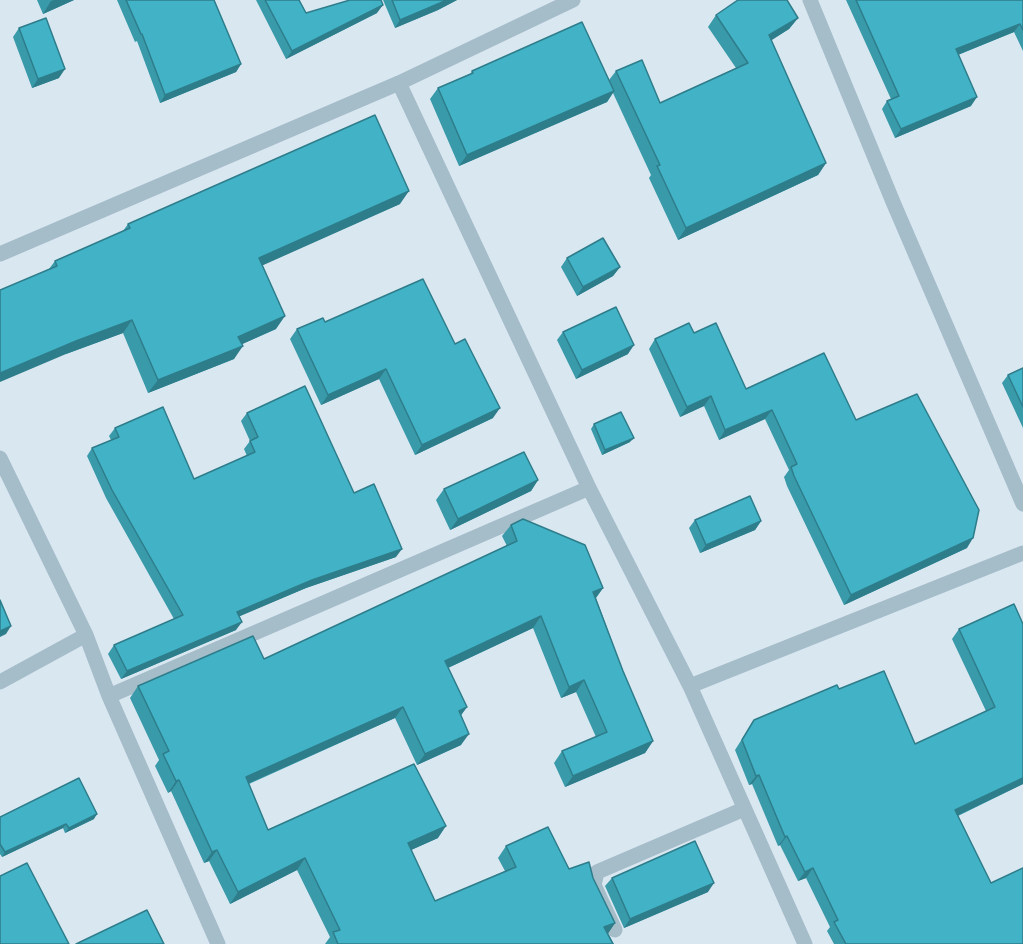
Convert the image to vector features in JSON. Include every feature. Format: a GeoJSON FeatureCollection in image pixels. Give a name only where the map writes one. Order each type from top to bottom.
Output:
{"type":"FeatureCollection","features":[{"type":"Feature","properties":{"kind":"street"},"geometry":{"type":"LineString","coordinates":[[0,254],[399,83],[573,0]]}},
{"type":"Feature","properties":{"kind":"street"},"geometry":{"type":"LineString","coordinates":[[810,0],[893,202],[1023,504]]}},
{"type":"Feature","properties":{"kind":"street"},"geometry":{"type":"LineString","coordinates":[[399,83],[589,488],[690,686],[805,944]]}},
{"type":"Feature","properties":{"kind":"street"},"geometry":{"type":"LineString","coordinates":[[0,458],[86,635],[109,696],[218,944]]}},
{"type":"Feature","properties":{"kind":"street"},"geometry":{"type":"LineString","coordinates":[[109,696],[589,488]]}},
{"type":"Feature","properties":{"kind":"street"},"geometry":{"type":"LineString","coordinates":[[690,686],[1023,553]]}},
{"type":"Feature","properties":{"kind":"street"},"geometry":{"type":"LineString","coordinates":[[0,682],[86,635]]}},
{"type":"Feature","properties":{"kind":"street"},"geometry":{"type":"LineString","coordinates":[[615,930],[594,885],[597,872],[744,809]]}},
{"type":"Feature","properties":{"kind":"building"},"geometry":{"type":"Polygon","coordinates":[[[126,0],[214,0],[241,64],[165,95],[142,34],[126,0]]]}},
{"type":"Feature","properties":{"kind":"building"},"geometry":{"type":"Polygon","coordinates":[[[265,0],[299,0],[306,13],[350,0],[381,0],[383,5],[292,51],[265,0]]]}},
{"type":"Feature","properties":{"kind":"building"},"geometry":{"type":"Polygon","coordinates":[[[392,0],[447,0],[400,20],[392,0]]]}},
{"type":"Feature","properties":{"kind":"building"},"geometry":{"type":"Polygon","coordinates":[[[738,0],[787,0],[798,18],[769,35],[826,163],[686,228],[657,166],[660,165],[616,71],[642,60],[660,103],[748,63],[716,15],[738,0]]]}},
{"type":"Feature","properties":{"kind":"building"},"geometry":{"type":"Polygon","coordinates":[[[856,0],[1023,0],[1023,30],[1020,24],[956,49],[977,97],[901,129],[887,101],[899,96],[856,0]]]}},
{"type":"Feature","properties":{"kind":"building"},"geometry":{"type":"Polygon","coordinates":[[[46,18],[65,69],[38,79],[19,28],[46,18]]]}},
{"type":"Feature","properties":{"kind":"building"},"geometry":{"type":"Polygon","coordinates":[[[582,22],[614,91],[467,155],[438,88],[582,22]]]}},
{"type":"Feature","properties":{"kind":"building"},"geometry":{"type":"Polygon","coordinates":[[[375,115],[409,191],[259,258],[285,316],[238,337],[243,346],[158,380],[132,320],[0,373],[0,290],[57,266],[55,261],[130,228],[128,224],[375,115]]]}},
{"type":"Feature","properties":{"kind":"building"},"geometry":{"type":"Polygon","coordinates":[[[603,238],[620,267],[583,287],[567,258],[603,238]]]}},
{"type":"Feature","properties":{"kind":"building"},"geometry":{"type":"Polygon","coordinates":[[[423,279],[455,344],[465,339],[500,408],[422,445],[386,369],[328,395],[297,329],[323,318],[325,322],[423,279]]]}},
{"type":"Feature","properties":{"kind":"building"},"geometry":{"type":"Polygon","coordinates":[[[616,307],[634,345],[582,370],[563,332],[616,307]]]}},
{"type":"Feature","properties":{"kind":"building"},"geometry":{"type":"Polygon","coordinates":[[[689,323],[694,333],[716,323],[746,389],[824,353],[856,420],[917,394],[979,510],[973,538],[851,595],[794,476],[791,467],[797,464],[772,410],[725,430],[711,396],[687,407],[655,339],[689,323]]]}},
{"type":"Feature","properties":{"kind":"building"},"geometry":{"type":"Polygon","coordinates":[[[1023,368],[1023,407],[1008,375],[1023,368]]]}},
{"type":"Feature","properties":{"kind":"building"},"geometry":{"type":"Polygon","coordinates":[[[305,386],[354,493],[374,484],[402,549],[312,580],[237,612],[242,622],[127,671],[114,645],[183,615],[112,490],[92,448],[119,437],[115,428],[163,407],[194,479],[255,452],[250,441],[258,437],[247,413],[305,386]]]}},
{"type":"Feature","properties":{"kind":"building"},"geometry":{"type":"Polygon","coordinates":[[[621,412],[634,438],[605,450],[594,424],[621,412]]]}},
{"type":"Feature","properties":{"kind":"building"},"geometry":{"type":"Polygon","coordinates":[[[524,452],[538,480],[458,519],[444,489],[524,452]]]}},
{"type":"Feature","properties":{"kind":"building"},"geometry":{"type":"Polygon","coordinates":[[[750,496],[761,521],[706,545],[695,520],[750,496]]]}},
{"type":"Feature","properties":{"kind":"building"},"geometry":{"type":"Polygon","coordinates":[[[523,519],[585,545],[603,588],[593,592],[653,741],[573,776],[562,751],[607,732],[584,680],[569,687],[541,616],[445,661],[467,707],[459,711],[469,734],[425,754],[403,707],[246,777],[268,830],[414,764],[446,826],[408,843],[435,901],[516,867],[506,846],[548,827],[569,869],[589,862],[593,878],[615,923],[604,927],[613,944],[338,944],[333,932],[340,930],[305,858],[238,892],[217,850],[212,852],[179,780],[176,781],[163,754],[169,751],[138,686],[253,636],[264,659],[517,541],[511,525],[523,519]]]}},
{"type":"Feature","properties":{"kind":"building"},"geometry":{"type":"Polygon","coordinates":[[[0,600],[11,626],[0,631],[0,600]]]}},
{"type":"Feature","properties":{"kind":"building"},"geometry":{"type":"Polygon","coordinates":[[[1014,604],[1023,624],[1023,778],[955,810],[991,883],[1023,868],[1023,944],[846,944],[834,922],[838,920],[813,868],[805,872],[787,836],[785,837],[742,740],[754,720],[837,685],[839,689],[884,671],[915,744],[995,707],[959,629],[1014,604]]]}},
{"type":"Feature","properties":{"kind":"building"},"geometry":{"type":"Polygon","coordinates":[[[79,778],[97,814],[69,828],[66,824],[5,852],[0,844],[0,817],[79,778]]]}},
{"type":"Feature","properties":{"kind":"building"},"geometry":{"type":"Polygon","coordinates":[[[695,841],[714,883],[630,919],[612,878],[695,841]]]}},
{"type":"Feature","properties":{"kind":"building"},"geometry":{"type":"Polygon","coordinates":[[[27,863],[69,944],[0,944],[0,876],[27,863]]]}},
{"type":"Feature","properties":{"kind":"building"},"geometry":{"type":"Polygon","coordinates":[[[147,910],[164,944],[76,944],[147,910]]]}}]}
